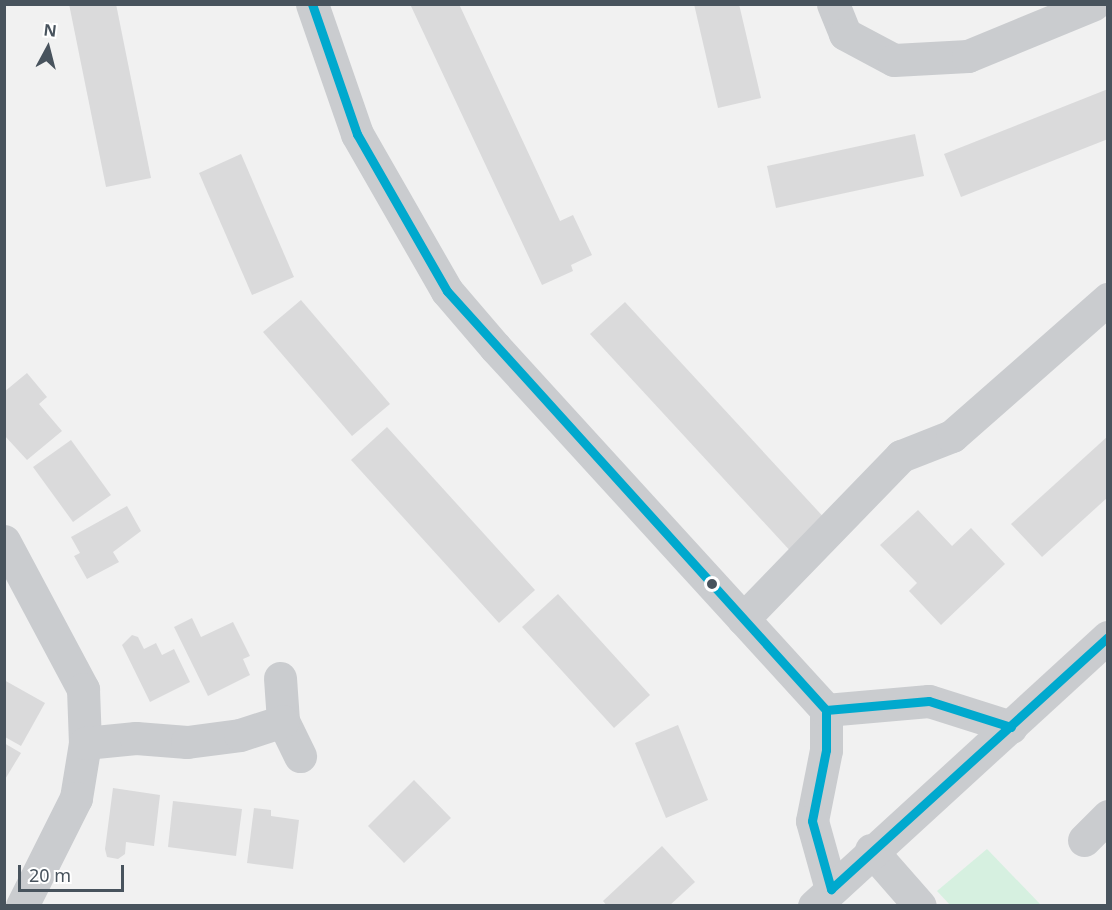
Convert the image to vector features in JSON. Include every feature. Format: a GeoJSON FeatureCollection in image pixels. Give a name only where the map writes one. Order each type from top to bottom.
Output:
{"type":"FeatureCollection","features":[{"type":"Feature","properties":{"kind":"street"},"geometry":{"type":"LineString","coordinates":[[312,4],[357,134],[447,291],[826,710],[826,750],[812,822],[822,897]]}},
{"type":"Feature","properties":{"kind":"street"},"geometry":{"type":"LineString","coordinates":[[832,4],[845,34],[894,60],[968,56],[1094,4]]}},
{"type":"Feature","properties":{"kind":"street"},"geometry":{"type":"LineString","coordinates":[[742,619],[901,456],[952,436],[1107,299]]}},
{"type":"Feature","properties":{"kind":"street"},"geometry":{"type":"LineString","coordinates":[[4,541],[83,689],[85,743],[76,798],[22,906]]}},
{"type":"Feature","properties":{"kind":"street"},"geometry":{"type":"LineString","coordinates":[[822,897],[1107,637]]}},
{"type":"Feature","properties":{"kind":"street"},"geometry":{"type":"LineString","coordinates":[[280,678],[283,721],[300,756]]}},
{"type":"Feature","properties":{"kind":"street"},"geometry":{"type":"LineString","coordinates":[[826,710],[929,701],[1011,727]]}},
{"type":"Feature","properties":{"kind":"street"},"geometry":{"type":"LineString","coordinates":[[85,743],[135,738],[187,742],[240,735],[283,721]]}},
{"type":"Feature","properties":{"kind":"street"},"geometry":{"type":"LineString","coordinates":[[1084,840],[1107,816]]}},
{"type":"Feature","properties":{"kind":"street"},"geometry":{"type":"LineString","coordinates":[[871,850],[920,906]]}},
{"type":"Feature","properties":{"kind":"green space"},"geometry":{"type":"Polygon","coordinates":[[[987,849],[1041,905],[950,905],[937,891],[987,849]]]}},
{"type":"Feature","properties":{"kind":"building"},"geometry":{"type":"Polygon","coordinates":[[[69,4],[116,4],[151,178],[106,187],[69,4]]]}},
{"type":"Feature","properties":{"kind":"building"},"geometry":{"type":"Polygon","coordinates":[[[410,4],[459,4],[560,221],[573,215],[592,255],[571,265],[573,271],[542,285],[410,4]]]}},
{"type":"Feature","properties":{"kind":"building"},"geometry":{"type":"Polygon","coordinates":[[[694,4],[739,4],[761,98],[718,108],[694,4]]]}},
{"type":"Feature","properties":{"kind":"building"},"geometry":{"type":"Polygon","coordinates":[[[1108,89],[1108,139],[961,197],[944,154],[1108,89]]]}},
{"type":"Feature","properties":{"kind":"building"},"geometry":{"type":"Polygon","coordinates":[[[915,134],[924,176],[776,208],[767,166],[915,134]]]}},
{"type":"Feature","properties":{"kind":"building"},"geometry":{"type":"Polygon","coordinates":[[[241,154],[294,277],[252,295],[199,173],[241,154]]]}},
{"type":"Feature","properties":{"kind":"building"},"geometry":{"type":"Polygon","coordinates":[[[301,300],[390,404],[352,436],[263,332],[301,300]]]}},
{"type":"Feature","properties":{"kind":"building"},"geometry":{"type":"Polygon","coordinates":[[[625,302],[829,523],[794,555],[590,334],[625,302]]]}},
{"type":"Feature","properties":{"kind":"building"},"geometry":{"type":"Polygon","coordinates":[[[27,373],[47,397],[39,404],[62,431],[27,460],[4,435],[4,392],[27,373]]]}},
{"type":"Feature","properties":{"kind":"building"},"geometry":{"type":"Polygon","coordinates":[[[387,427],[535,590],[499,623],[351,460],[387,427]]]}},
{"type":"Feature","properties":{"kind":"building"},"geometry":{"type":"Polygon","coordinates":[[[1108,436],[1108,497],[1042,557],[1011,524],[1108,436]]]}},
{"type":"Feature","properties":{"kind":"building"},"geometry":{"type":"Polygon","coordinates":[[[71,440],[111,495],[73,522],[33,467],[71,440]]]}},
{"type":"Feature","properties":{"kind":"building"},"geometry":{"type":"Polygon","coordinates":[[[127,506],[141,531],[113,552],[119,562],[87,579],[74,556],[80,553],[71,537],[127,506]]]}},
{"type":"Feature","properties":{"kind":"building"},"geometry":{"type":"Polygon","coordinates":[[[918,510],[952,546],[971,528],[1005,564],[941,625],[909,591],[917,583],[880,545],[918,510]]]}},
{"type":"Feature","properties":{"kind":"building"},"geometry":{"type":"Polygon","coordinates":[[[558,594],[650,695],[614,728],[522,627],[558,594]]]}},
{"type":"Feature","properties":{"kind":"building"},"geometry":{"type":"Polygon","coordinates":[[[192,618],[201,637],[233,622],[250,656],[243,659],[250,675],[208,696],[174,627],[192,618]]]}},
{"type":"Feature","properties":{"kind":"building"},"geometry":{"type":"Polygon","coordinates":[[[132,635],[138,637],[144,649],[156,643],[162,655],[174,649],[190,682],[150,702],[122,645],[132,635]]]}},
{"type":"Feature","properties":{"kind":"building"},"geometry":{"type":"Polygon","coordinates":[[[4,680],[45,703],[21,746],[5,737],[4,680]]]}},
{"type":"Feature","properties":{"kind":"building"},"geometry":{"type":"Polygon","coordinates":[[[678,725],[708,800],[666,818],[635,743],[678,725]]]}},
{"type":"Feature","properties":{"kind":"building"},"geometry":{"type":"Polygon","coordinates":[[[4,743],[21,753],[4,781],[4,743]]]}},
{"type":"Feature","properties":{"kind":"building"},"geometry":{"type":"Polygon","coordinates":[[[414,780],[451,818],[404,863],[368,826],[414,780]]]}},
{"type":"Feature","properties":{"kind":"building"},"geometry":{"type":"Polygon","coordinates":[[[113,788],[160,795],[154,846],[126,842],[125,854],[118,859],[107,857],[105,849],[113,788]]]}},
{"type":"Feature","properties":{"kind":"building"},"geometry":{"type":"Polygon","coordinates":[[[173,801],[242,809],[236,856],[168,847],[173,801]]]}},
{"type":"Feature","properties":{"kind":"building"},"geometry":{"type":"Polygon","coordinates":[[[254,808],[271,810],[271,816],[299,820],[293,869],[247,863],[254,808]]]}},
{"type":"Feature","properties":{"kind":"building"},"geometry":{"type":"Polygon","coordinates":[[[662,846],[695,882],[669,906],[607,906],[603,901],[662,846]]]}},
{"type":"Feature","properties":{"kind":"transit line"},"geometry":{"type":"LineString","coordinates":[[312,4],[357,134],[447,291],[826,710],[826,750],[812,821],[831,889],[1108,637]]}},
{"type":"Feature","properties":{"kind":"transit line"},"geometry":{"type":"LineString","coordinates":[[826,710],[929,701],[1011,727]]}}]}
